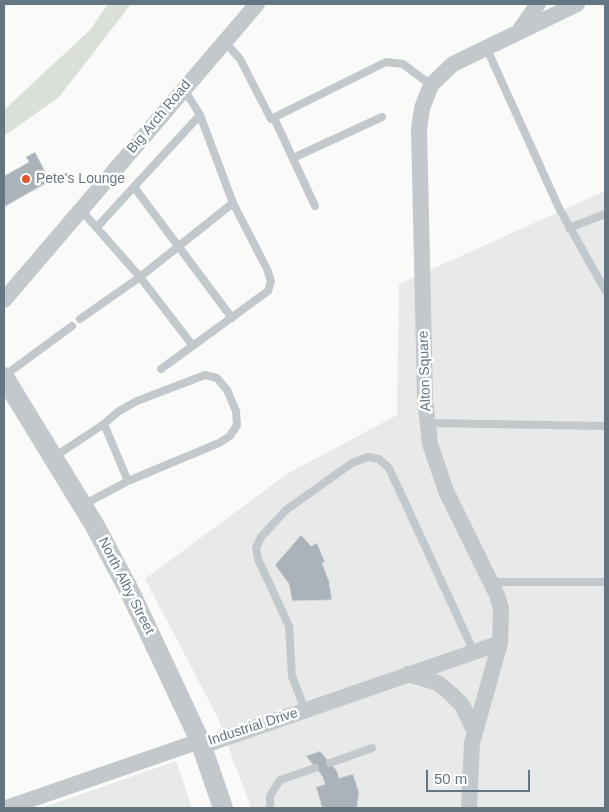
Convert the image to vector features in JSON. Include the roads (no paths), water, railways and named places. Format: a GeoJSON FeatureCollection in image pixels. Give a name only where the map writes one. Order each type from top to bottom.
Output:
{"type":"FeatureCollection","features":[{"type":"Feature","properties":{"kind":"street","name":"Big Arch Road"},"geometry":{"type":"LineString","coordinates":[[4,300],[257,4]]}},
{"type":"Feature","properties":{"kind":"street"},"geometry":{"type":"LineString","coordinates":[[519,32],[538,4]]}},
{"type":"Feature","properties":{"kind":"street","name":"Alton Square"},"geometry":{"type":"LineString","coordinates":[[469,808],[470,763],[474,730],[500,642],[501,609],[491,582],[437,470],[430,444],[427,423],[419,129],[422,108],[431,85],[439,75],[453,64],[486,47],[577,4]]}},
{"type":"Feature","properties":{"kind":"street","name":"North Alby Street"},"geometry":{"type":"LineString","coordinates":[[4,377],[83,506],[132,594],[200,741],[223,808]]}},
{"type":"Feature","properties":{"kind":"street","name":"Industrial Drive"},"geometry":{"type":"LineString","coordinates":[[6,808],[200,741],[205,745],[500,642]]}},
{"type":"Feature","properties":{"kind":"street"},"geometry":{"type":"LineString","coordinates":[[408,674],[438,683],[451,694],[462,706],[474,730]]}},
{"type":"Feature","properties":{"kind":"lane"},"geometry":{"type":"LineString","coordinates":[[224,41],[240,59],[271,119],[274,118],[315,206]]}},
{"type":"Feature","properties":{"kind":"lane"},"geometry":{"type":"LineString","coordinates":[[486,47],[569,228],[605,290]]}},
{"type":"Feature","properties":{"kind":"lane"},"geometry":{"type":"LineString","coordinates":[[274,118],[386,62],[403,64],[431,85]]}},
{"type":"Feature","properties":{"kind":"lane"},"geometry":{"type":"LineString","coordinates":[[161,369],[268,291],[271,282],[267,269],[233,203],[200,115],[184,88]]}},
{"type":"Feature","properties":{"kind":"lane"},"geometry":{"type":"LineString","coordinates":[[97,227],[200,115]]}},
{"type":"Feature","properties":{"kind":"lane"},"geometry":{"type":"LineString","coordinates":[[293,158],[382,117]]}},
{"type":"Feature","properties":{"kind":"lane"},"geometry":{"type":"LineString","coordinates":[[134,187],[177,247],[232,318]]}},
{"type":"Feature","properties":{"kind":"lane"},"geometry":{"type":"LineString","coordinates":[[80,319],[140,277],[233,203]]}},
{"type":"Feature","properties":{"kind":"lane"},"geometry":{"type":"LineString","coordinates":[[80,210],[140,277],[192,346]]}},
{"type":"Feature","properties":{"kind":"lane"},"geometry":{"type":"LineString","coordinates":[[569,228],[605,214]]}},
{"type":"Feature","properties":{"kind":"lane"},"geometry":{"type":"LineString","coordinates":[[4,377],[72,326]]}},
{"type":"Feature","properties":{"kind":"lane"},"geometry":{"type":"LineString","coordinates":[[54,457],[104,424],[119,411],[137,401],[205,375],[217,378],[227,390],[236,411],[237,425],[230,436],[219,444],[128,481],[83,506]]}},
{"type":"Feature","properties":{"kind":"lane"},"geometry":{"type":"LineString","coordinates":[[427,423],[605,426]]}},
{"type":"Feature","properties":{"kind":"lane"},"geometry":{"type":"LineString","coordinates":[[104,424],[128,481]]}},
{"type":"Feature","properties":{"kind":"lane"},"geometry":{"type":"LineString","coordinates":[[305,710],[292,676],[288,626],[258,559],[256,548],[261,537],[286,510],[352,463],[374,458],[379,459],[389,468],[474,652]]}},
{"type":"Feature","properties":{"kind":"lane"},"geometry":{"type":"LineString","coordinates":[[491,582],[605,582]]}},
{"type":"Feature","properties":{"kind":"lane"},"geometry":{"type":"LineString","coordinates":[[330,763],[372,748]]}},
{"type":"Feature","properties":{"kind":"lane"},"geometry":{"type":"LineString","coordinates":[[270,808],[270,796],[280,780],[316,768]]}},
{"type":"Feature","properties":{"kind":"place","name":"Pete's Lounge"},"geometry":{"type":"Point","coordinates":[26,179]}}]}
